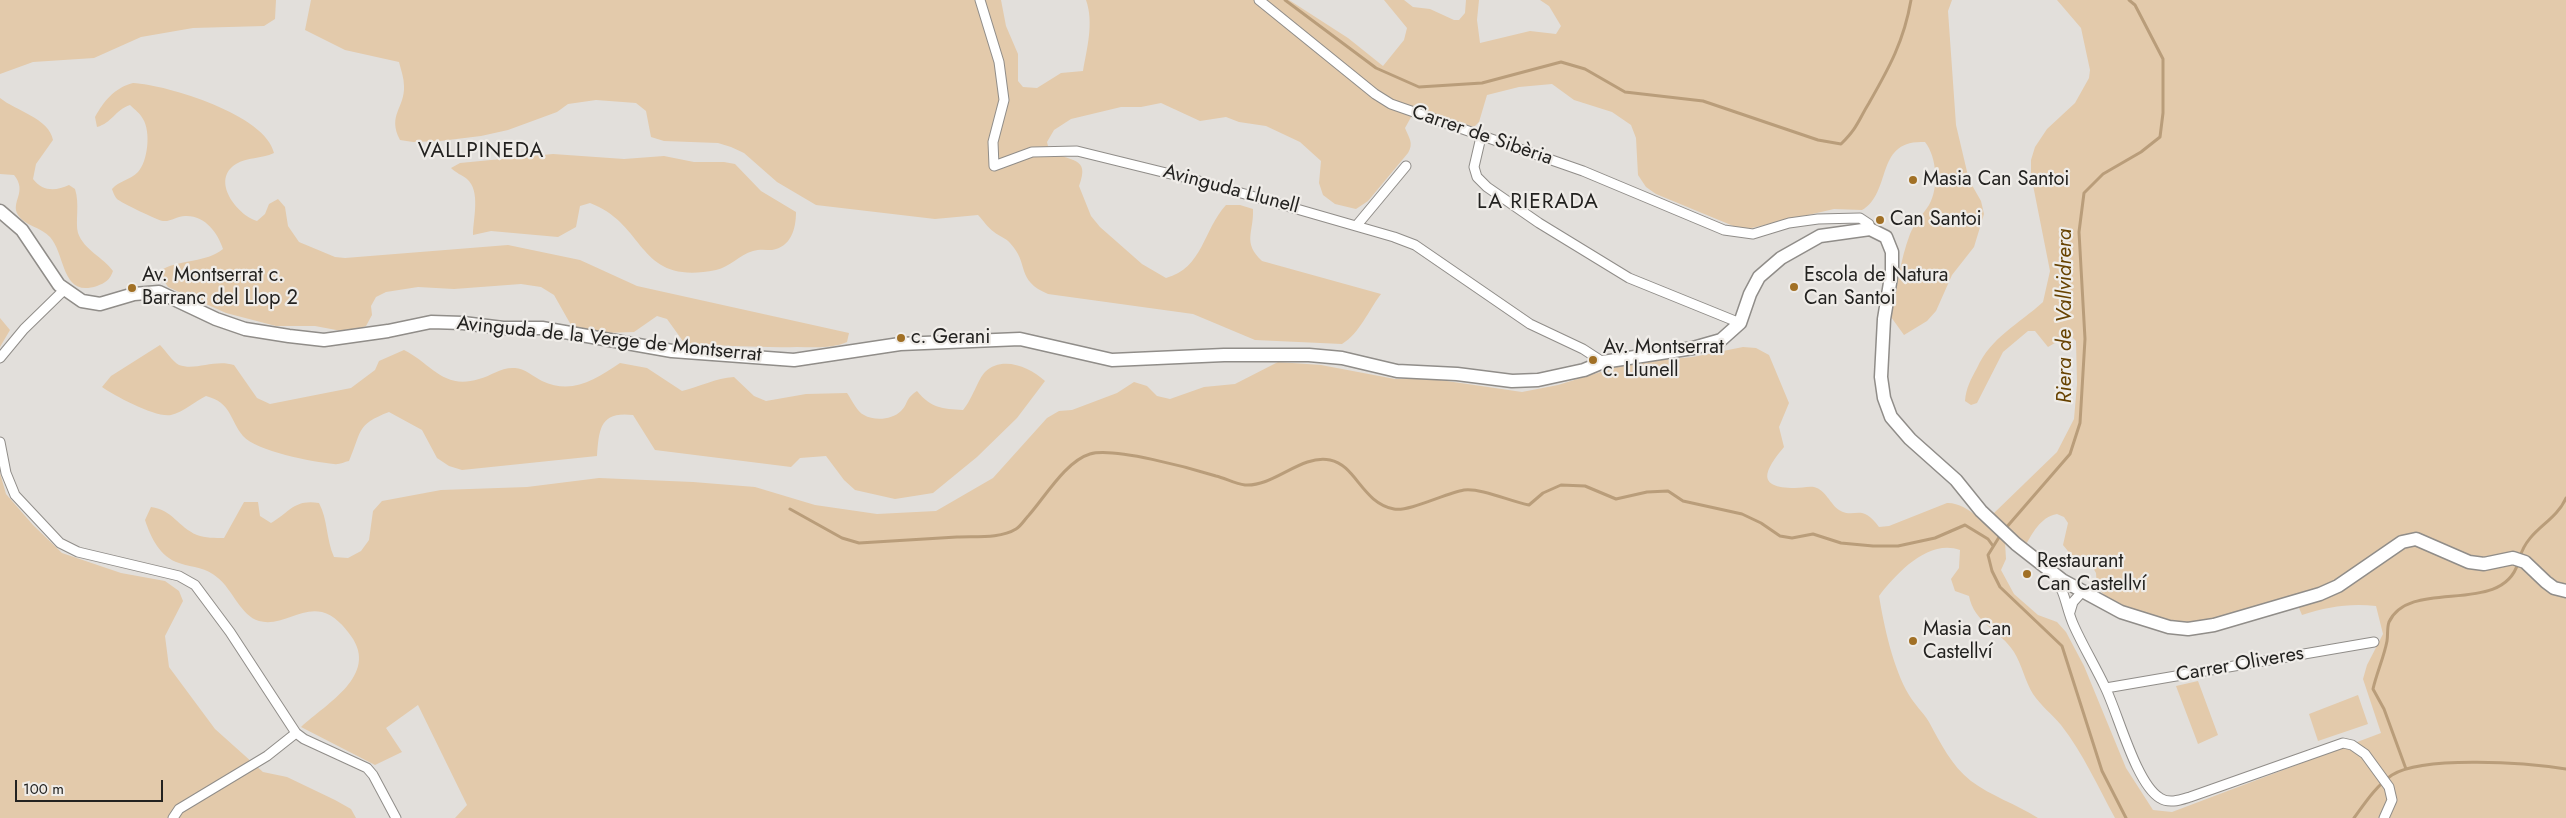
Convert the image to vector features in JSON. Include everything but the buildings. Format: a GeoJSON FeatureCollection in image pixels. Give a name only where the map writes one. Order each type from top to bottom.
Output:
{"type":"FeatureCollection","features":[{"type":"Feature","properties":{"kind":"street","name":"Avinguda Llunell"},"geometry":{"type":"LineString","coordinates":[[980,0],[999,62],[1004,100],[993,142],[994,166],[1032,152],[1077,151],[1203,182],[1357,225],[1415,245],[1530,324],[1584,349],[1603,362]]}},
{"type":"Feature","properties":{"kind":"street","name":"Carrer de Sibèria"},"geometry":{"type":"LineString","coordinates":[[1259,0],[1384,100],[1481,137],[1583,171],[1729,231],[1748,234],[1802,221],[1860,218],[1869,224],[1870,228]]}},
{"type":"Feature","properties":{"kind":"street"},"geometry":{"type":"LineString","coordinates":[[1481,137],[1474,167],[1477,177],[1487,187],[1539,223],[1629,278],[1740,323]]}},
{"type":"Feature","properties":{"kind":"street"},"geometry":{"type":"LineString","coordinates":[[1357,225],[1406,166]]}},
{"type":"Feature","properties":{"kind":"street","name":"Avinguda de la Verge de Montserrat"},"geometry":{"type":"LineString","coordinates":[[0,211],[22,230],[46,268],[64,290],[82,301],[100,304],[134,294],[159,292],[216,319],[246,329],[324,340],[388,332],[432,322],[447,322],[503,328],[542,328],[672,351],[794,360],[900,344],[1020,339],[1112,360],[1224,355],[1308,355],[1342,358],[1397,371],[1457,374],[1512,381],[1538,380],[1565,375],[1603,362],[1716,342],[1732,332],[1740,323],[1756,281],[1781,258],[1820,236],[1870,228]]}},
{"type":"Feature","properties":{"kind":"street"},"geometry":{"type":"LineString","coordinates":[[1870,228],[1886,237],[1892,252],[1892,271],[1884,319],[1881,377],[1886,407],[1903,432],[1956,480],[1980,511],[2051,573],[2079,590],[2133,617],[2170,627],[2188,629],[2214,625],[2320,594],[2338,586],[2402,542],[2416,539],[2454,556],[2484,564],[2519,560],[2554,588],[2566,591]]}},
{"type":"Feature","properties":{"kind":"street"},"geometry":{"type":"LineString","coordinates":[[0,358],[24,328],[64,290]]}},
{"type":"Feature","properties":{"kind":"street"},"geometry":{"type":"LineString","coordinates":[[0,442],[6,473],[15,495],[65,547],[78,552],[159,570],[187,580],[204,595],[296,733],[304,739],[367,768],[373,774],[396,818]]}},
{"type":"Feature","properties":{"kind":"street"},"geometry":{"type":"LineString","coordinates":[[2051,573],[2062,588],[2070,614],[2106,688],[2138,766],[2152,790],[2166,801],[2190,797],[2343,743],[2359,749],[2389,787],[2392,800],[2384,818]]}},
{"type":"Feature","properties":{"kind":"street"},"geometry":{"type":"LineString","coordinates":[[2067,602],[2070,594],[2079,590]]}},
{"type":"Feature","properties":{"kind":"street"},"geometry":{"type":"LineString","coordinates":[[2070,614],[2071,605],[2079,590]]}},
{"type":"Feature","properties":{"kind":"street","name":"Carrer Oliveres"},"geometry":{"type":"LineString","coordinates":[[2106,688],[2374,642]]}},
{"type":"Feature","properties":{"kind":"street"},"geometry":{"type":"LineString","coordinates":[[173,818],[179,810],[267,756],[296,733]]}},
{"type":"Feature","properties":{"kind":"shaded area"},"geometry":{"type":"Polygon","coordinates":[[[0,0],[276,0],[275,19],[264,26],[193,28],[141,37],[94,58],[33,62],[0,74],[0,0]]]}},
{"type":"Feature","properties":{"kind":"shaded area"},"geometry":{"type":"Polygon","coordinates":[[[311,0],[1001,0],[1006,26],[1018,54],[1018,81],[1023,87],[1037,88],[1061,73],[1083,71],[1090,27],[1086,0],[1289,0],[1348,38],[1383,66],[1404,40],[1407,28],[1384,0],[1404,0],[1413,7],[1430,9],[1454,20],[1459,20],[1465,13],[1466,0],[1479,0],[1477,20],[1480,43],[1530,31],[1556,34],[1561,26],[1549,6],[1540,0],[1952,0],[1948,11],[1956,125],[1969,180],[1981,201],[1984,214],[1974,247],[1952,275],[1936,311],[1927,321],[1904,335],[1891,317],[1901,264],[1910,234],[1929,205],[1934,190],[1934,164],[1925,142],[1909,143],[1898,149],[1891,157],[1872,202],[1862,210],[1834,209],[1743,230],[1656,194],[1646,187],[1638,175],[1636,138],[1631,125],[1612,112],[1574,100],[1552,84],[1519,87],[1487,95],[1479,122],[1474,127],[1415,110],[1405,128],[1411,143],[1408,153],[1368,201],[1356,209],[1335,204],[1323,195],[1319,183],[1321,161],[1300,142],[1266,126],[1239,122],[1226,117],[1200,121],[1161,103],[1141,107],[1121,107],[1071,119],[1054,130],[1047,142],[1049,150],[1080,164],[1082,176],[1079,186],[1091,216],[1100,227],[1142,264],[1166,278],[1188,266],[1201,247],[1218,215],[1226,205],[1240,205],[1253,209],[1251,243],[1252,248],[1262,261],[1381,294],[1359,328],[1342,344],[1255,340],[1193,314],[1048,294],[1031,283],[1016,251],[1008,241],[990,228],[978,215],[935,219],[816,205],[777,182],[744,153],[731,147],[718,143],[664,141],[651,137],[646,111],[636,103],[596,100],[568,104],[557,112],[508,130],[481,136],[440,141],[413,142],[400,140],[395,124],[404,94],[403,77],[399,62],[345,50],[305,30],[311,0]]]}},
{"type":"Feature","properties":{"kind":"shaded area"},"geometry":{"type":"Polygon","coordinates":[[[2057,0],[2566,0],[2566,818],[2115,818],[2069,736],[2033,694],[2014,652],[1976,613],[1969,596],[1955,591],[1951,579],[1959,568],[1960,550],[1948,548],[1936,549],[1914,560],[1904,568],[1879,596],[1886,633],[1898,672],[1913,702],[1927,718],[1947,754],[1964,775],[1995,796],[2038,818],[455,818],[467,805],[418,705],[386,728],[402,752],[375,765],[301,727],[336,698],[346,687],[354,676],[359,663],[358,650],[351,636],[338,621],[326,613],[314,611],[267,622],[253,618],[247,614],[223,583],[213,574],[179,563],[161,552],[153,540],[145,520],[151,507],[170,515],[190,532],[197,535],[224,538],[244,502],[258,502],[260,516],[271,523],[293,507],[304,503],[319,503],[334,557],[348,558],[361,551],[369,540],[373,511],[382,501],[441,490],[527,487],[599,478],[755,487],[815,505],[877,514],[936,511],[993,478],[1047,418],[1059,411],[1072,410],[1117,393],[1134,382],[1147,386],[1157,396],[1170,399],[1204,387],[1235,384],[1278,362],[1321,365],[1395,379],[1433,379],[1522,392],[1558,385],[1630,363],[1693,357],[1743,347],[1756,348],[1769,355],[1789,403],[1779,427],[1784,447],[1772,463],[1767,476],[1769,481],[1774,485],[1782,487],[1814,487],[1825,494],[1839,510],[1845,513],[1862,513],[1867,515],[1879,527],[1889,526],[1947,503],[1955,504],[1971,511],[2005,542],[2006,559],[2001,570],[2014,594],[2038,615],[2057,622],[2066,632],[2084,666],[2126,768],[2153,810],[2172,812],[2381,733],[2363,679],[2367,665],[2383,634],[2376,606],[2338,606],[2302,615],[2294,596],[2224,617],[2189,624],[2174,622],[2110,601],[2097,587],[2096,573],[2092,566],[2076,561],[2063,545],[2068,523],[2064,517],[2057,514],[2041,522],[2024,548],[1993,514],[2057,452],[2074,419],[2077,384],[2076,341],[2071,336],[2065,337],[2048,347],[2035,331],[2028,331],[2003,352],[1977,403],[1971,405],[1965,401],[1966,392],[1971,380],[1990,348],[2006,332],[2043,302],[2050,271],[2031,175],[2031,160],[2035,147],[2047,129],[2075,103],[2089,78],[2090,70],[2081,28],[2057,0]]]}},
{"type":"Feature","properties":{"kind":"shaded area"},"geometry":{"type":"Polygon","coordinates":[[[133,83],[169,89],[214,104],[254,126],[267,139],[274,153],[236,164],[229,171],[226,179],[229,196],[242,212],[257,221],[265,214],[269,204],[278,199],[285,207],[288,226],[299,242],[335,257],[345,258],[508,245],[580,260],[637,286],[849,333],[847,342],[829,347],[755,347],[685,344],[667,319],[657,316],[634,332],[603,333],[581,330],[571,325],[554,295],[541,287],[521,284],[454,289],[418,287],[386,292],[376,297],[371,306],[372,315],[366,326],[347,332],[315,326],[276,326],[226,313],[168,287],[163,279],[163,269],[209,257],[223,249],[218,237],[210,226],[199,218],[192,216],[182,216],[166,221],[160,220],[120,201],[113,192],[112,189],[115,186],[135,175],[141,167],[146,154],[147,131],[143,119],[130,105],[106,123],[97,127],[95,117],[110,96],[120,88],[133,83]]]}},
{"type":"Feature","properties":{"kind":"shaded area"},"geometry":{"type":"Polygon","coordinates":[[[0,98],[39,120],[50,132],[53,140],[36,164],[33,179],[45,188],[55,189],[69,185],[75,189],[78,233],[89,249],[113,271],[109,279],[102,284],[85,288],[77,286],[66,273],[50,237],[25,222],[18,215],[16,206],[19,192],[18,181],[14,175],[0,174],[0,98]]]}},
{"type":"Feature","properties":{"kind":"shaded area"},"geometry":{"type":"Polygon","coordinates":[[[553,154],[624,159],[664,156],[694,162],[735,164],[761,191],[796,212],[795,225],[788,241],[778,248],[753,251],[716,270],[690,273],[671,269],[656,262],[623,225],[609,213],[590,203],[580,206],[576,227],[558,237],[491,231],[473,235],[474,191],[467,179],[451,168],[460,163],[553,154]]]}},
{"type":"Feature","properties":{"kind":"shaded area"},"geometry":{"type":"Polygon","coordinates":[[[0,318],[10,330],[0,347],[0,318]]]}},
{"type":"Feature","properties":{"kind":"shaded area"},"geometry":{"type":"Polygon","coordinates":[[[160,345],[179,365],[192,367],[219,363],[234,365],[257,398],[270,404],[351,388],[375,370],[379,361],[404,350],[438,374],[456,381],[479,379],[501,370],[515,368],[522,369],[553,385],[573,386],[592,380],[620,363],[647,368],[682,391],[734,377],[754,396],[766,401],[806,394],[847,393],[861,413],[878,419],[888,418],[897,414],[917,391],[932,404],[949,409],[963,410],[982,375],[999,364],[1016,365],[1032,371],[1045,381],[1017,418],[977,457],[933,493],[895,499],[855,490],[844,480],[826,456],[800,458],[791,467],[655,450],[633,415],[614,416],[603,424],[597,456],[462,470],[449,466],[437,458],[422,430],[389,412],[370,421],[365,426],[358,436],[349,461],[336,464],[299,458],[272,451],[250,441],[238,430],[225,407],[206,396],[180,411],[171,415],[164,415],[136,406],[102,387],[111,376],[160,345]]]}},
{"type":"Feature","properties":{"kind":"shaded area"},"geometry":{"type":"Polygon","coordinates":[[[0,473],[6,494],[33,525],[62,553],[121,573],[165,581],[179,591],[183,601],[165,636],[169,667],[215,729],[263,772],[287,777],[335,800],[351,809],[356,818],[0,818],[0,473]]]}},
{"type":"Feature","properties":{"kind":"shaded area"},"geometry":{"type":"Polygon","coordinates":[[[2198,681],[2218,735],[2198,744],[2176,686],[2198,681]]]}},
{"type":"Feature","properties":{"kind":"shaded area"},"geometry":{"type":"Polygon","coordinates":[[[2358,695],[2368,724],[2318,741],[2309,714],[2358,695]]]}},
{"type":"Feature","properties":{"kind":"waterway","name":"Riera de Vallvidrera"},"geometry":{"type":"LineString","coordinates":[[1285,0],[1376,68],[1419,87],[1482,83],[1561,62],[1585,69],[1625,92],[1703,101],[1818,140],[1841,144],[1857,124],[1889,66],[1900,41],[1911,0]]}},
{"type":"Feature","properties":{"kind":"waterway","name":"Riera de Vallvidrera"},"geometry":{"type":"LineString","coordinates":[[2005,529],[2070,454],[2080,423],[2085,339],[2079,232],[2084,193],[2103,174],[2141,152],[2160,137],[2163,113],[2163,59],[2135,5],[2129,0]]}},
{"type":"Feature","properties":{"kind":"waterway"},"geometry":{"type":"LineString","coordinates":[[790,509],[842,538],[859,543],[987,536],[1010,532],[1020,526],[1056,480],[1073,464],[1090,454],[1116,453],[1152,459],[1245,485],[1266,481],[1298,466],[1319,459],[1339,463],[1374,500],[1394,509],[1409,508],[1464,490],[1487,493],[1529,505],[1543,493],[1561,485],[1585,486],[1616,499],[1647,492],[1668,491],[1683,501],[1742,514],[1761,523],[1780,536],[1792,538],[1813,534],[1841,543],[1898,546],[1935,538],[1965,525],[1988,539],[1993,546]]}},
{"type":"Feature","properties":{"kind":"waterway"},"geometry":{"type":"LineString","coordinates":[[2520,557],[2529,539],[2555,514],[2566,498]]}},
{"type":"Feature","properties":{"kind":"waterway","name":"Riera de Vallvidrera"},"geometry":{"type":"LineString","coordinates":[[2001,534],[1988,555],[1992,571],[2000,587],[2062,646],[2102,771],[2126,818]]}},
{"type":"Feature","properties":{"kind":"waterway"},"geometry":{"type":"LineString","coordinates":[[2406,769],[2384,709],[2373,689],[2386,647],[2389,622],[2400,609],[2416,601],[2476,594],[2494,589],[2509,579],[2518,563]]}},
{"type":"Feature","properties":{"kind":"waterway","name":"Riera de Vallvidrera"},"geometry":{"type":"LineString","coordinates":[[2354,818],[2381,784],[2392,775],[2407,769],[2427,765],[2477,762],[2566,769]]}},
{"type":"Feature","properties":{"kind":"place","name":"Masia Can Santoi"},"geometry":{"type":"Point","coordinates":[1913,180]}},
{"type":"Feature","properties":{"kind":"place","name":"Can Santoi"},"geometry":{"type":"Point","coordinates":[1880,220]}},
{"type":"Feature","properties":{"kind":"place","name":"Escola de Natura Can Santoi"},"geometry":{"type":"Point","coordinates":[1794,287]}},
{"type":"Feature","properties":{"kind":"place","name":"Av. Montserrat c. Barranc del Llop 2"},"geometry":{"type":"Point","coordinates":[132,288]}},
{"type":"Feature","properties":{"kind":"place","name":"c. Gerani"},"geometry":{"type":"Point","coordinates":[901,338]}},
{"type":"Feature","properties":{"kind":"place","name":"Av. Montserrat c. Llunell"},"geometry":{"type":"Point","coordinates":[1593,360]}},
{"type":"Feature","properties":{"kind":"place","name":"Restaurant Can Castellví"},"geometry":{"type":"Point","coordinates":[2027,574]}},
{"type":"Feature","properties":{"kind":"place","name":"Masia Can Castellví"},"geometry":{"type":"Point","coordinates":[1913,641]}},
{"type":"Feature","properties":{"kind":"district","name":"VALLPINEDA"},"geometry":{"type":"Point","coordinates":[481,152]}},
{"type":"Feature","properties":{"kind":"district","name":"LA RIERADA"},"geometry":{"type":"Point","coordinates":[1538,203]}}]}
